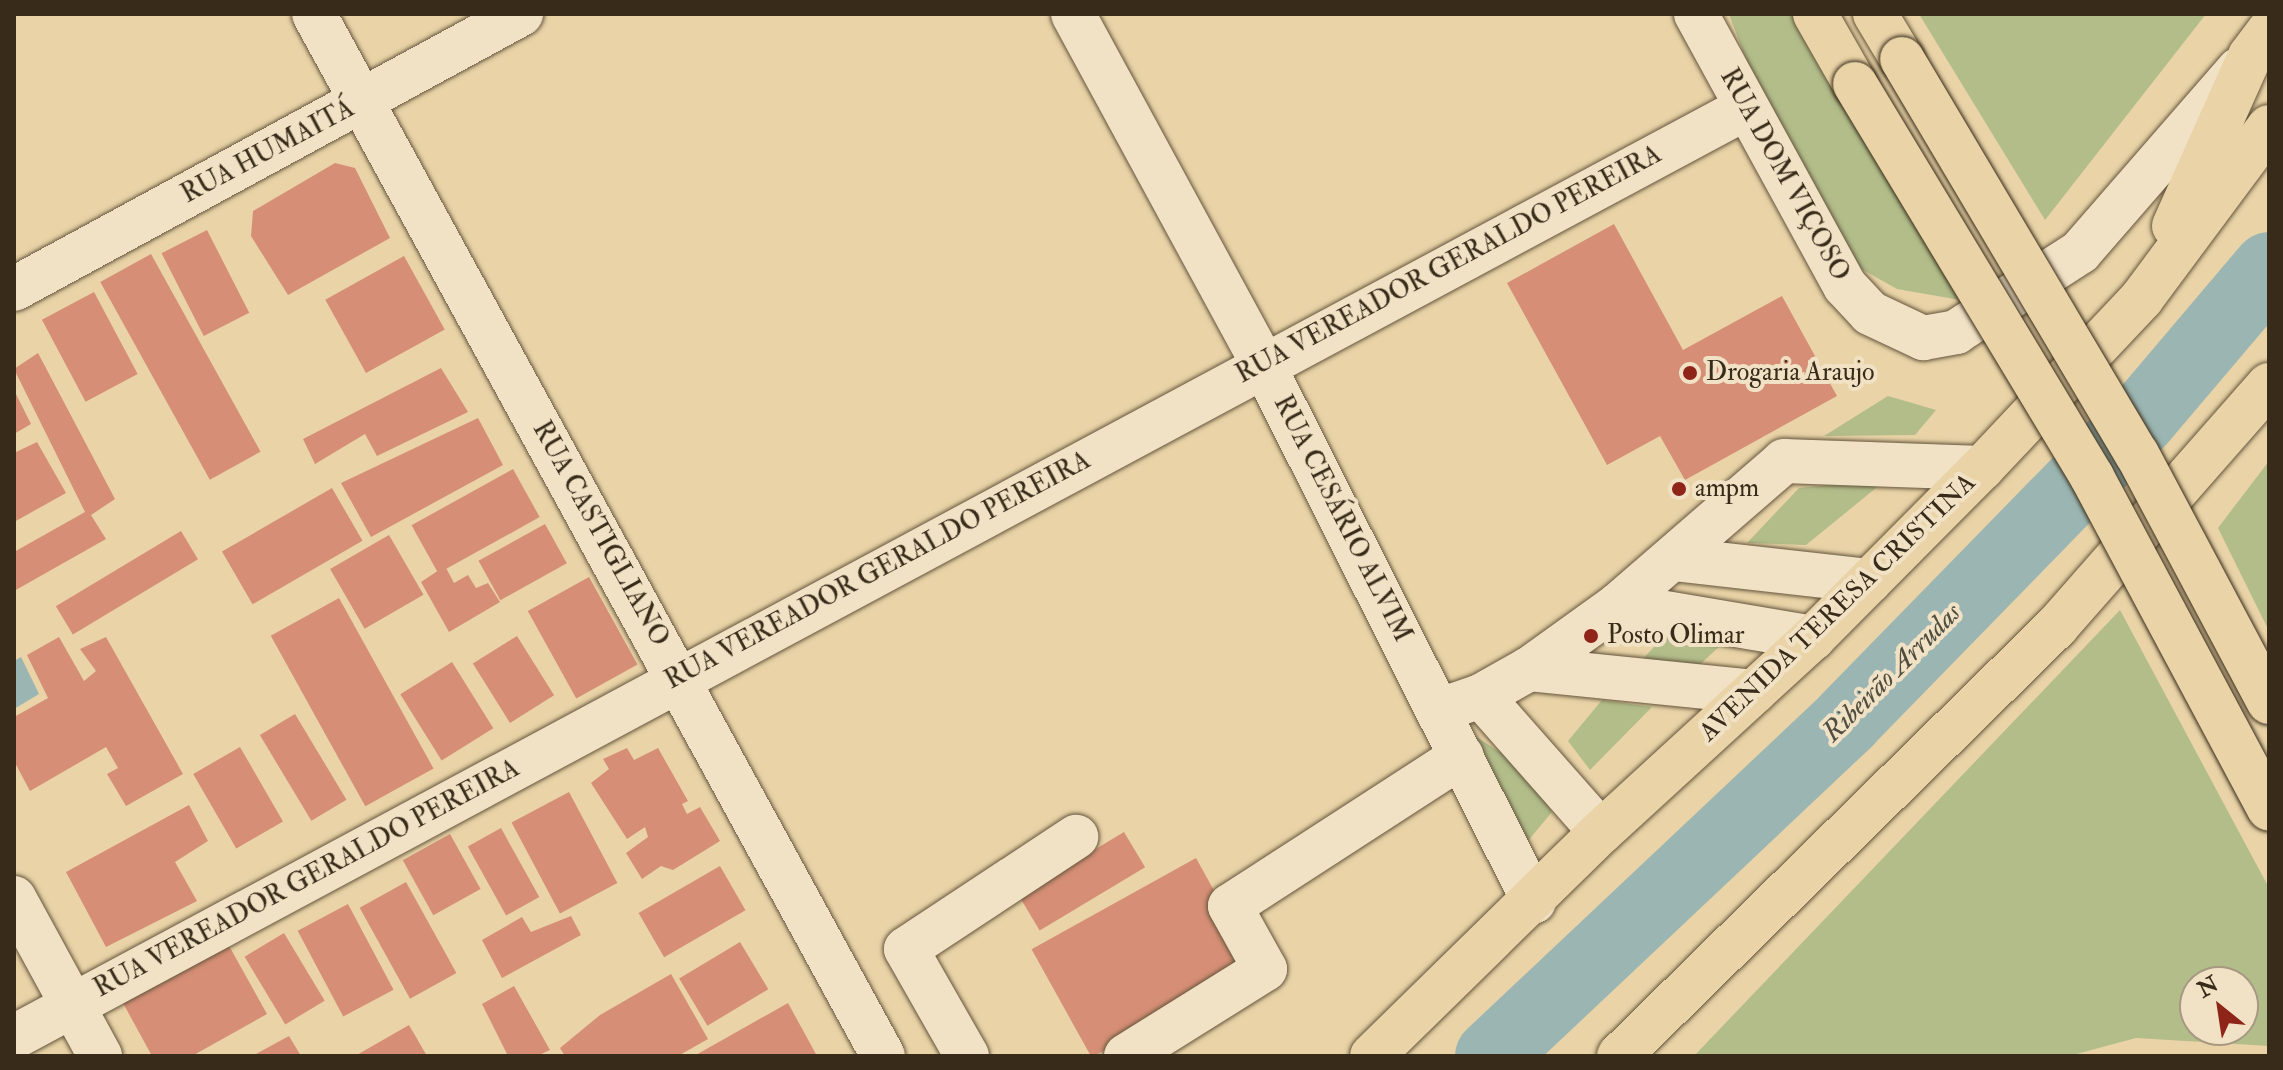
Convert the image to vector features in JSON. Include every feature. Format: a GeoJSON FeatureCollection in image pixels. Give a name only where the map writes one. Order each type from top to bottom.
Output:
{"type":"FeatureCollection","features":[{"type":"Feature","properties":{"kind":"main road"},"geometry":{"type":"LineString","coordinates":[[1815,14],[2092,477],[2269,809]]}},
{"type":"Feature","properties":{"kind":"main road"},"geometry":{"type":"LineString","coordinates":[[1875,14],[2137,454],[2269,702]]}},
{"type":"Feature","properties":{"kind":"main road"},"geometry":{"type":"LineString","coordinates":[[2142,298],[2259,44]]}},
{"type":"Feature","properties":{"kind":"main road","name":"AVENIDA TERESA CRISTINA"},"geometry":{"type":"LineString","coordinates":[[1372,1056],[1534,902],[1601,832],[1813,638],[1982,468],[2142,298],[2269,127]]}},
{"type":"Feature","properties":{"kind":"main road"},"geometry":{"type":"LineString","coordinates":[[1619,1056],[2057,626],[2269,385]]}},
{"type":"Feature","properties":{"kind":"street","name":"RUA CASTIGLIANO"},"geometry":{"type":"LineString","coordinates":[[314,14],[680,678],[883,1056]]}},
{"type":"Feature","properties":{"kind":"street","name":"RUA HUMAITÁ"},"geometry":{"type":"LineString","coordinates":[[14,289],[521,14]]}},
{"type":"Feature","properties":{"kind":"street","name":"RUA CESÁRIO ALVIM"},"geometry":{"type":"LineString","coordinates":[[1073,14],[1263,364],[1440,710],[1534,902]]}},
{"type":"Feature","properties":{"kind":"street","name":"RUA DOM VIÇOSO"},"geometry":{"type":"LineString","coordinates":[[1696,14],[1744,109],[1845,286],[1870,313],[1923,338],[1956,332],[2080,252],[2259,44]]}},
{"type":"Feature","properties":{"kind":"street","name":"RUA VEREADOR GERALDO PEREIRA"},"geometry":{"type":"LineString","coordinates":[[14,1037],[1263,364],[1744,109]]}},
{"type":"Feature","properties":{"kind":"street"},"geometry":{"type":"LineString","coordinates":[[1440,710],[1481,696],[1529,669],[1618,605],[1784,461],[1982,468]]}},
{"type":"Feature","properties":{"kind":"street"},"geometry":{"type":"LineString","coordinates":[[1673,559],[1870,581]]}},
{"type":"Feature","properties":{"kind":"street"},"geometry":{"type":"LineString","coordinates":[[1618,605],[1813,638]]}},
{"type":"Feature","properties":{"kind":"street"},"geometry":{"type":"LineString","coordinates":[[1529,669],[1754,692]]}},
{"type":"Feature","properties":{"kind":"street"},"geometry":{"type":"LineString","coordinates":[[1481,696],[1601,832]]}},
{"type":"Feature","properties":{"kind":"street"},"geometry":{"type":"LineString","coordinates":[[1126,1056],[1265,969],[1230,906],[1462,756]]}},
{"type":"Feature","properties":{"kind":"street"},"geometry":{"type":"LineString","coordinates":[[967,1056],[906,949],[1076,837]]}},
{"type":"Feature","properties":{"kind":"street"},"geometry":{"type":"LineString","coordinates":[[14,898],[100,1056]]}},
{"type":"Feature","properties":{"kind":"green space"},"geometry":{"type":"Polygon","coordinates":[[[1729,14],[1808,14],[1966,301],[1897,289],[1856,266],[1752,75],[1729,14]]]}},
{"type":"Feature","properties":{"kind":"green space"},"geometry":{"type":"Polygon","coordinates":[[[1919,14],[2206,14],[2045,220],[1919,14]]]}},
{"type":"Feature","properties":{"kind":"green space"},"geometry":{"type":"Polygon","coordinates":[[[1888,396],[1936,410],[1915,435],[1824,436],[1888,396]]]}},
{"type":"Feature","properties":{"kind":"green space"},"geometry":{"type":"Polygon","coordinates":[[[2269,461],[2269,631],[2218,528],[2269,461]]]}},
{"type":"Feature","properties":{"kind":"green space"},"geometry":{"type":"Polygon","coordinates":[[[1887,479],[1806,545],[1747,543],[1799,488],[1887,479]]]}},
{"type":"Feature","properties":{"kind":"green space"},"geometry":{"type":"Polygon","coordinates":[[[2120,610],[2269,888],[2269,1046],[2259,1045],[2259,966],[2179,966],[2179,1041],[2136,1038],[2069,1056],[1694,1056],[2120,610]]]}},
{"type":"Feature","properties":{"kind":"green space"},"geometry":{"type":"Polygon","coordinates":[[[1667,633],[1721,645],[1695,669],[1640,662],[1667,633]]]}},
{"type":"Feature","properties":{"kind":"green space"},"geometry":{"type":"Polygon","coordinates":[[[1602,700],[1652,707],[1590,770],[1568,741],[1602,700]]]}},
{"type":"Feature","properties":{"kind":"green space"},"geometry":{"type":"Polygon","coordinates":[[[1472,734],[1521,766],[1552,812],[1527,842],[1472,734]]]}},
{"type":"Feature","properties":{"kind":"water"},"geometry":{"type":"Polygon","coordinates":[[[21,657],[39,694],[14,709],[14,661],[21,657]]]}},
{"type":"Feature","properties":{"kind":"building"},"geometry":{"type":"Polygon","coordinates":[[[335,163],[355,168],[390,238],[288,295],[251,236],[253,211],[335,163]]]}},
{"type":"Feature","properties":{"kind":"building","name":"Drogaria Araujo"},"geometry":{"type":"Polygon","coordinates":[[[1614,224],[1683,350],[1782,296],[1837,396],[1685,480],[1660,436],[1607,465],[1507,283],[1614,224]]]}},
{"type":"Feature","properties":{"kind":"building"},"geometry":{"type":"Polygon","coordinates":[[[207,230],[249,313],[204,336],[162,253],[207,230]]]}},
{"type":"Feature","properties":{"kind":"building"},"geometry":{"type":"Polygon","coordinates":[[[151,254],[261,452],[210,480],[100,282],[151,254]]]}},
{"type":"Feature","properties":{"kind":"building"},"geometry":{"type":"Polygon","coordinates":[[[404,256],[445,329],[366,373],[325,300],[404,256]]]}},
{"type":"Feature","properties":{"kind":"building"},"geometry":{"type":"Polygon","coordinates":[[[94,292],[138,374],[86,402],[42,320],[94,292]]]}},
{"type":"Feature","properties":{"kind":"building"},"geometry":{"type":"Polygon","coordinates":[[[38,353],[115,499],[91,515],[106,539],[14,591],[14,552],[85,512],[14,369],[38,353]]]}},
{"type":"Feature","properties":{"kind":"building"},"geometry":{"type":"Polygon","coordinates":[[[441,368],[468,412],[377,456],[365,434],[315,464],[303,439],[441,368]]]}},
{"type":"Feature","properties":{"kind":"building"},"geometry":{"type":"Polygon","coordinates":[[[14,390],[31,424],[14,434],[14,390]]]}},
{"type":"Feature","properties":{"kind":"building"},"geometry":{"type":"Polygon","coordinates":[[[478,418],[503,465],[371,537],[341,483],[478,418]]]}},
{"type":"Feature","properties":{"kind":"building"},"geometry":{"type":"Polygon","coordinates":[[[37,442],[66,493],[14,522],[14,453],[37,442]]]}},
{"type":"Feature","properties":{"kind":"building"},"geometry":{"type":"Polygon","coordinates":[[[513,469],[540,517],[438,573],[412,525],[513,469]]]}},
{"type":"Feature","properties":{"kind":"building"},"geometry":{"type":"Polygon","coordinates":[[[332,488],[363,541],[253,604],[222,552],[332,488]]]}},
{"type":"Feature","properties":{"kind":"building"},"geometry":{"type":"Polygon","coordinates":[[[545,524],[567,563],[500,600],[479,561],[545,524]]]}},
{"type":"Feature","properties":{"kind":"building"},"geometry":{"type":"Polygon","coordinates":[[[181,531],[198,559],[73,634],[56,606],[181,531]]]}},
{"type":"Feature","properties":{"kind":"building"},"geometry":{"type":"Polygon","coordinates":[[[389,535],[424,595],[365,629],[330,569],[389,535]]]}},
{"type":"Feature","properties":{"kind":"building"},"geometry":{"type":"Polygon","coordinates":[[[445,566],[454,583],[468,575],[476,588],[488,583],[500,602],[449,632],[421,582],[445,566]]]}},
{"type":"Feature","properties":{"kind":"building"},"geometry":{"type":"Polygon","coordinates":[[[589,577],[637,664],[576,698],[528,611],[589,577]]]}},
{"type":"Feature","properties":{"kind":"building"},"geometry":{"type":"Polygon","coordinates":[[[339,598],[434,769],[365,806],[271,636],[339,598]]]}},
{"type":"Feature","properties":{"kind":"building"},"geometry":{"type":"Polygon","coordinates":[[[517,636],[554,695],[510,723],[473,664],[517,636]]]}},
{"type":"Feature","properties":{"kind":"building"},"geometry":{"type":"Polygon","coordinates":[[[59,637],[84,681],[96,671],[80,649],[106,637],[183,774],[126,806],[107,774],[118,768],[106,747],[30,791],[14,761],[14,717],[48,698],[27,655],[59,637]]]}},
{"type":"Feature","properties":{"kind":"building"},"geometry":{"type":"Polygon","coordinates":[[[452,662],[493,728],[442,760],[400,694],[452,662]]]}},
{"type":"Feature","properties":{"kind":"building"},"geometry":{"type":"Polygon","coordinates":[[[295,714],[347,800],[311,821],[260,735],[295,714]]]}},
{"type":"Feature","properties":{"kind":"building"},"geometry":{"type":"Polygon","coordinates":[[[240,747],[283,821],[236,848],[193,774],[240,747]]]}},
{"type":"Feature","properties":{"kind":"building"},"geometry":{"type":"Polygon","coordinates":[[[627,748],[634,760],[658,748],[688,801],[682,804],[687,814],[700,807],[720,841],[673,870],[661,866],[642,879],[626,853],[648,837],[645,827],[627,839],[591,783],[609,769],[603,759],[627,748]]]}},
{"type":"Feature","properties":{"kind":"building"},"geometry":{"type":"Polygon","coordinates":[[[569,792],[617,883],[560,913],[512,823],[569,792]]]}},
{"type":"Feature","properties":{"kind":"building"},"geometry":{"type":"Polygon","coordinates":[[[189,805],[208,841],[175,862],[197,901],[106,947],[66,872],[189,805]]]}},
{"type":"Feature","properties":{"kind":"building"},"geometry":{"type":"Polygon","coordinates":[[[501,828],[539,897],[506,916],[468,846],[501,828]]]}},
{"type":"Feature","properties":{"kind":"building"},"geometry":{"type":"Polygon","coordinates":[[[1124,832],[1145,867],[1040,930],[1019,895],[1124,832]]]}},
{"type":"Feature","properties":{"kind":"building"},"geometry":{"type":"Polygon","coordinates":[[[450,834],[481,889],[433,915],[403,860],[450,834]]]}},
{"type":"Feature","properties":{"kind":"building"},"geometry":{"type":"Polygon","coordinates":[[[1196,858],[1256,966],[1091,1056],[1032,949],[1196,858]]]}},
{"type":"Feature","properties":{"kind":"building"},"geometry":{"type":"Polygon","coordinates":[[[720,866],[746,910],[664,957],[639,913],[720,866]]]}},
{"type":"Feature","properties":{"kind":"building"},"geometry":{"type":"Polygon","coordinates":[[[406,882],[456,973],[410,999],[360,908],[406,882]]]}},
{"type":"Feature","properties":{"kind":"building"},"geometry":{"type":"Polygon","coordinates":[[[348,904],[394,990],[343,1016],[298,931],[348,904]]]}},
{"type":"Feature","properties":{"kind":"building"},"geometry":{"type":"Polygon","coordinates":[[[571,916],[581,935],[502,978],[482,940],[522,917],[531,932],[571,916]]]}},
{"type":"Feature","properties":{"kind":"building"},"geometry":{"type":"Polygon","coordinates":[[[284,933],[325,1001],[285,1024],[245,957],[284,933]]]}},
{"type":"Feature","properties":{"kind":"building"},"geometry":{"type":"Polygon","coordinates":[[[740,942],[768,989],[707,1026],[679,979],[740,942]]]}},
{"type":"Feature","properties":{"kind":"building"},"geometry":{"type":"Polygon","coordinates":[[[228,944],[267,1014],[192,1056],[152,1056],[123,1003],[228,944]]]}},
{"type":"Feature","properties":{"kind":"building"},"geometry":{"type":"Polygon","coordinates":[[[671,974],[708,1039],[678,1056],[565,1056],[560,1048],[600,1015],[671,974]]]}},
{"type":"Feature","properties":{"kind":"building"},"geometry":{"type":"Polygon","coordinates":[[[514,986],[550,1050],[537,1056],[508,1056],[482,1004],[514,986]]]}},
{"type":"Feature","properties":{"kind":"building"},"geometry":{"type":"Polygon","coordinates":[[[788,1003],[817,1056],[694,1056],[788,1003]]]}},
{"type":"Feature","properties":{"kind":"building"},"geometry":{"type":"Polygon","coordinates":[[[409,1025],[427,1056],[355,1056],[409,1025]]]}},
{"type":"Feature","properties":{"kind":"building"},"geometry":{"type":"Polygon","coordinates":[[[289,1036],[301,1056],[252,1056],[289,1036]]]}},
{"type":"Feature","properties":{"kind":"waterway","name":"Ribeirão Arrudas"},"geometry":{"type":"LineString","coordinates":[[1491,1056],[1847,720],[2140,420],[2269,268]]}},
{"type":"Feature","properties":{"kind":"place","name":"Drogaria Araujo"},"geometry":{"type":"Point","coordinates":[1690,373]}},
{"type":"Feature","properties":{"kind":"place","name":"ampm"},"geometry":{"type":"Point","coordinates":[1679,489]}},
{"type":"Feature","properties":{"kind":"place","name":"Posto Olimar"},"geometry":{"type":"Point","coordinates":[1591,636]}}]}
